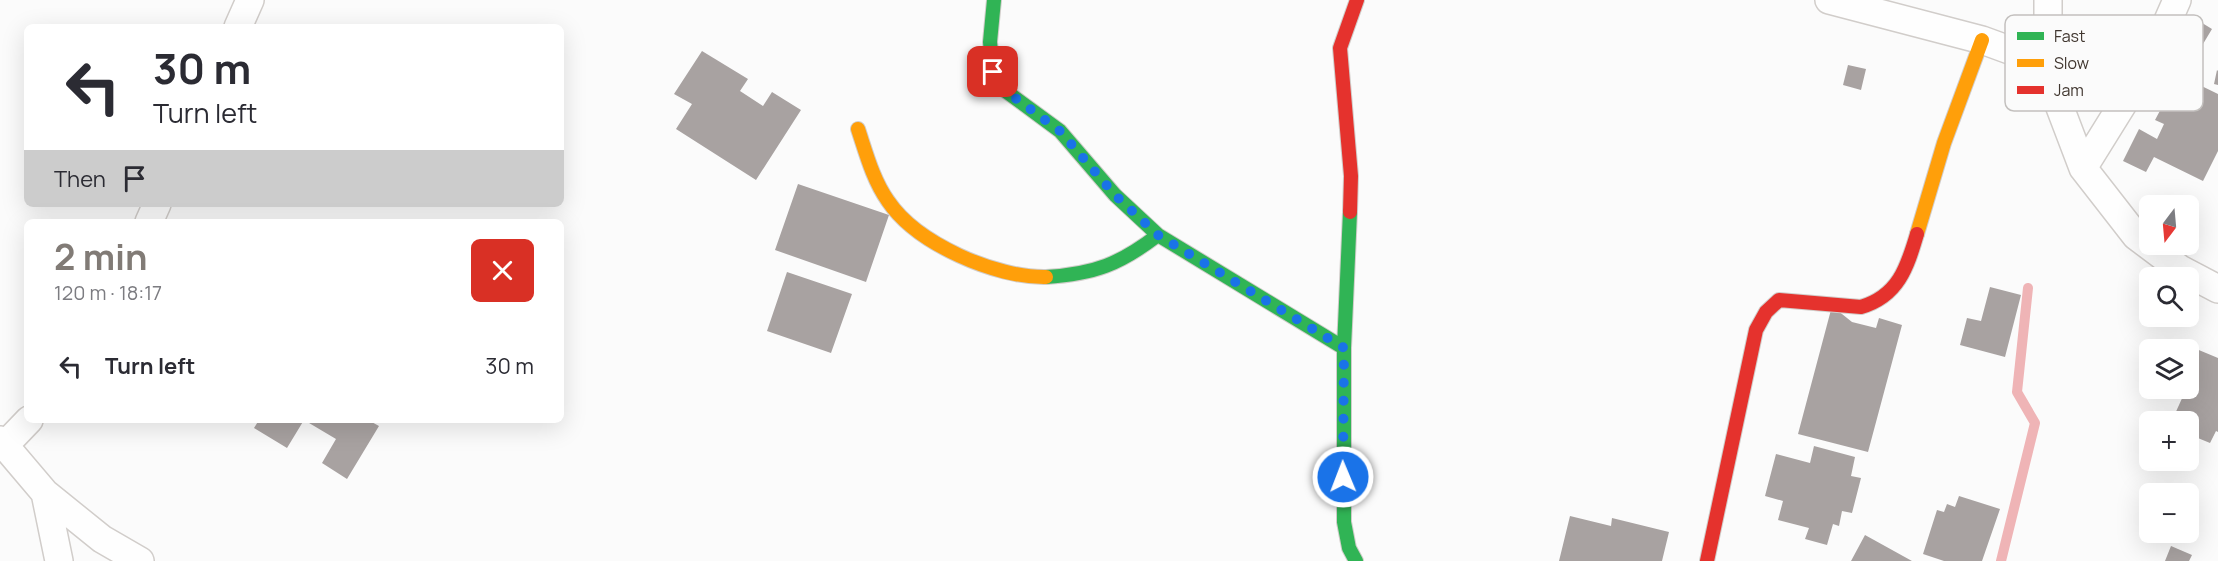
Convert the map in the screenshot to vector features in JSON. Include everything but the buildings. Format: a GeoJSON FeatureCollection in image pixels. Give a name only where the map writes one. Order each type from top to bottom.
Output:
{"type":"FeatureCollection","features":[{"type":"Feature","properties":{"kind":"street"},"geometry":{"type":"LineString","coordinates":[[239,24],[250,0]]}},
{"type":"Feature","properties":{"kind":"street"},"geometry":{"type":"LineString","coordinates":[[994,0],[990,42],[993,72],[1003,89],[1060,131],[1115,195],[1158,235],[1344,348]]}},
{"type":"Feature","properties":{"kind":"street"},"geometry":{"type":"LineString","coordinates":[[1356,561],[1349,548],[1344,522],[1344,348],[1351,176],[1341,48],[1357,0]]}},
{"type":"Feature","properties":{"kind":"street"},"geometry":{"type":"LineString","coordinates":[[1829,0],[1982,40],[2005,48]]}},
{"type":"Feature","properties":{"kind":"street"},"geometry":{"type":"LineString","coordinates":[[2170,15],[2177,0]]}},
{"type":"Feature","properties":{"kind":"street"},"geometry":{"type":"LineString","coordinates":[[1707,561],[1756,330],[1766,312],[1779,300],[1861,307],[1874,303],[1891,292],[1906,271],[1944,143],[1982,40]]}},
{"type":"Feature","properties":{"kind":"street"},"geometry":{"type":"LineString","coordinates":[[2061,111],[2083,168],[2136,236],[2180,268],[2218,289]]}},
{"type":"Feature","properties":{"kind":"street"},"geometry":{"type":"LineString","coordinates":[[2083,168],[2118,111]]}},
{"type":"Feature","properties":{"kind":"street"},"geometry":{"type":"LineString","coordinates":[[858,129],[865,152],[892,207],[925,236],[969,260],[1035,278],[1091,270],[1123,260],[1158,235]]}},
{"type":"Feature","properties":{"kind":"street"},"geometry":{"type":"LineString","coordinates":[[26,423],[3,443],[45,493],[102,539],[140,561]]}},
{"type":"Feature","properties":{"kind":"street"},"geometry":{"type":"LineString","coordinates":[[45,493],[59,561]]}},
{"type":"Feature","properties":{"kind":"waterway"},"geometry":{"type":"LineString","coordinates":[[2001,561],[2035,423],[2017,392],[2028,288]]}},
{"type":"Feature","properties":{"kind":"traffic: fast"},"geometry":{"type":"LineString","coordinates":[[994,0],[990,42],[993,72],[1003,89],[1060,131],[1115,195],[1158,235],[1344,348]]}},
{"type":"Feature","properties":{"kind":"traffic: fast"},"geometry":{"type":"LineString","coordinates":[[1350,212],[1344,348],[1344,522],[1349,548],[1356,561]]}},
{"type":"Feature","properties":{"kind":"traffic: fast"},"geometry":{"type":"LineString","coordinates":[[1046,277],[1063,276],[1106,266],[1158,235]]}},
{"type":"Feature","properties":{"kind":"traffic: slow"},"geometry":{"type":"LineString","coordinates":[[1917,234],[1944,143],[1982,40]]}},
{"type":"Feature","properties":{"kind":"traffic: slow"},"geometry":{"type":"LineString","coordinates":[[858,129],[870,166],[883,193],[901,217],[918,231],[959,256],[982,265],[1004,272],[1046,277]]}},
{"type":"Feature","properties":{"kind":"traffic: jam"},"geometry":{"type":"LineString","coordinates":[[1350,212],[1351,176],[1340,48],[1357,0]]}},
{"type":"Feature","properties":{"kind":"traffic: jam"},"geometry":{"type":"LineString","coordinates":[[1707,561],[1756,330],[1766,312],[1779,300],[1861,307],[1874,302],[1884,296],[1899,279],[1905,269],[1917,234]]}},
{"type":"Feature","properties":{"kind":"route"},"geometry":{"type":"LineString","coordinates":[[993,72],[1003,89],[1060,131],[1115,195],[1158,235],[1344,348],[1343,477]]}}]}
